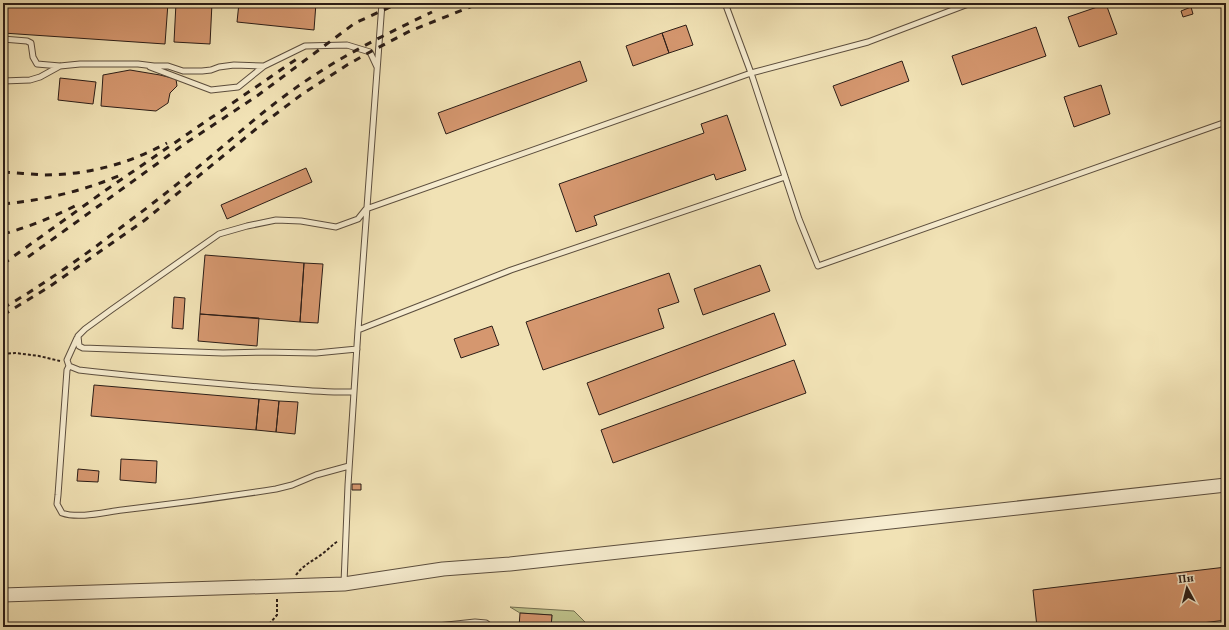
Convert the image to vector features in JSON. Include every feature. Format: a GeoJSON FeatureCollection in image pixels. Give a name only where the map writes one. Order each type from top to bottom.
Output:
{"type":"FeatureCollection","features":[{"type":"Feature","properties":{"kind":"street"},"geometry":{"type":"LineString","coordinates":[[3,595],[344,584],[443,569],[518,564],[1226,485]]}},
{"type":"Feature","properties":{"kind":"lane"},"geometry":{"type":"LineString","coordinates":[[344,584],[349,466],[366,209],[382,3]]}},
{"type":"Feature","properties":{"kind":"lane"},"geometry":{"type":"LineString","coordinates":[[725,3],[751,73],[799,220],[818,266],[1226,122]]}},
{"type":"Feature","properties":{"kind":"lane"},"geometry":{"type":"LineString","coordinates":[[349,466],[316,475],[292,485],[276,489],[92,514],[69,515],[62,513],[57,504],[67,370],[69,366],[67,360],[78,336],[85,329],[219,234],[276,220],[301,221],[336,227],[358,219],[366,209],[751,73],[868,42],[971,3]]}},
{"type":"Feature","properties":{"kind":"lane"},"geometry":{"type":"LineString","coordinates":[[3,39],[27,41],[31,43],[32,58],[37,64],[60,66],[117,63],[168,66],[183,71],[211,70],[219,67],[234,65],[264,66]]}},
{"type":"Feature","properties":{"kind":"lane"},"geometry":{"type":"LineString","coordinates":[[143,65],[211,90],[238,87],[264,66],[305,46],[348,46],[370,52],[377,68]]}},
{"type":"Feature","properties":{"kind":"lane"},"geometry":{"type":"LineString","coordinates":[[3,82],[30,80],[60,66]]}},
{"type":"Feature","properties":{"kind":"lane"},"geometry":{"type":"LineString","coordinates":[[358,330],[511,270],[785,177]]}},
{"type":"Feature","properties":{"kind":"lane"},"geometry":{"type":"LineString","coordinates":[[78,336],[79,346],[83,348],[223,353],[316,353],[357,349]]}},
{"type":"Feature","properties":{"kind":"lane"},"geometry":{"type":"LineString","coordinates":[[69,366],[79,370],[184,381],[329,392],[354,392]]}},
{"type":"Feature","properties":{"kind":"lane"},"geometry":{"type":"LineString","coordinates":[[428,627],[475,622],[486,623],[491,627]]}},
{"type":"Feature","properties":{"kind":"path"},"geometry":{"type":"LineString","coordinates":[[3,354],[14,353],[56,360],[67,360]]}},
{"type":"Feature","properties":{"kind":"green space"},"geometry":{"type":"Polygon","coordinates":[[[510,607],[574,611],[590,627],[551,627],[552,615],[520,613],[510,607]]]}},
{"type":"Feature","properties":{"kind":"building"},"geometry":{"type":"Polygon","coordinates":[[[3,3],[168,3],[165,44],[3,33],[3,3]]]}},
{"type":"Feature","properties":{"kind":"building"},"geometry":{"type":"Polygon","coordinates":[[[176,3],[212,3],[210,44],[174,42],[176,3]]]}},
{"type":"Feature","properties":{"kind":"building"},"geometry":{"type":"Polygon","coordinates":[[[239,3],[316,3],[314,30],[237,22],[239,3]]]}},
{"type":"Feature","properties":{"kind":"building"},"geometry":{"type":"Polygon","coordinates":[[[1106,4],[1117,34],[1079,47],[1068,17],[1106,4]]]}},
{"type":"Feature","properties":{"kind":"building"},"geometry":{"type":"Polygon","coordinates":[[[1191,7],[1193,14],[1183,17],[1181,11],[1191,7]]]}},
{"type":"Feature","properties":{"kind":"building"},"geometry":{"type":"Polygon","coordinates":[[[686,25],[693,45],[669,53],[662,33],[686,25]]]}},
{"type":"Feature","properties":{"kind":"building"},"geometry":{"type":"Polygon","coordinates":[[[1036,27],[1046,56],[962,85],[952,56],[1036,27]]]}},
{"type":"Feature","properties":{"kind":"building"},"geometry":{"type":"Polygon","coordinates":[[[662,33],[669,53],[633,66],[626,46],[662,33]]]}},
{"type":"Feature","properties":{"kind":"building"},"geometry":{"type":"Polygon","coordinates":[[[580,61],[587,81],[446,134],[438,113],[580,61]]]}},
{"type":"Feature","properties":{"kind":"building"},"geometry":{"type":"Polygon","coordinates":[[[902,61],[909,81],[841,106],[833,86],[902,61]]]}},
{"type":"Feature","properties":{"kind":"building"},"geometry":{"type":"Polygon","coordinates":[[[130,70],[176,79],[177,86],[170,93],[168,103],[156,111],[101,106],[103,75],[130,70]]]}},
{"type":"Feature","properties":{"kind":"building"},"geometry":{"type":"Polygon","coordinates":[[[60,78],[96,82],[93,104],[58,100],[60,78]]]}},
{"type":"Feature","properties":{"kind":"building"},"geometry":{"type":"Polygon","coordinates":[[[1101,85],[1110,114],[1074,127],[1064,97],[1101,85]]]}},
{"type":"Feature","properties":{"kind":"building"},"geometry":{"type":"Polygon","coordinates":[[[727,115],[746,170],[716,180],[714,174],[594,216],[597,225],[576,232],[559,184],[704,133],[701,124],[727,115]]]}},
{"type":"Feature","properties":{"kind":"building"},"geometry":{"type":"Polygon","coordinates":[[[306,168],[312,182],[227,219],[221,205],[306,168]]]}},
{"type":"Feature","properties":{"kind":"building"},"geometry":{"type":"Polygon","coordinates":[[[205,255],[304,263],[300,322],[200,314],[205,255]]]}},
{"type":"Feature","properties":{"kind":"building"},"geometry":{"type":"Polygon","coordinates":[[[304,263],[323,264],[318,323],[300,322],[304,263]]]}},
{"type":"Feature","properties":{"kind":"building"},"geometry":{"type":"Polygon","coordinates":[[[760,265],[770,291],[703,315],[694,289],[760,265]]]}},
{"type":"Feature","properties":{"kind":"building"},"geometry":{"type":"Polygon","coordinates":[[[669,273],[679,302],[658,309],[664,328],[543,370],[526,322],[669,273]]]}},
{"type":"Feature","properties":{"kind":"building"},"geometry":{"type":"Polygon","coordinates":[[[174,297],[185,298],[183,329],[172,328],[174,297]]]}},
{"type":"Feature","properties":{"kind":"building"},"geometry":{"type":"Polygon","coordinates":[[[774,313],[786,345],[599,415],[587,383],[774,313]]]}},
{"type":"Feature","properties":{"kind":"building"},"geometry":{"type":"Polygon","coordinates":[[[200,314],[259,318],[257,346],[198,341],[200,314]]]}},
{"type":"Feature","properties":{"kind":"building"},"geometry":{"type":"Polygon","coordinates":[[[492,326],[499,345],[461,358],[454,339],[492,326]]]}},
{"type":"Feature","properties":{"kind":"building"},"geometry":{"type":"Polygon","coordinates":[[[794,360],[806,393],[613,463],[601,430],[794,360]]]}},
{"type":"Feature","properties":{"kind":"building"},"geometry":{"type":"Polygon","coordinates":[[[94,385],[259,399],[256,430],[91,416],[94,385]]]}},
{"type":"Feature","properties":{"kind":"building"},"geometry":{"type":"Polygon","coordinates":[[[259,399],[279,401],[276,432],[256,430],[259,399]]]}},
{"type":"Feature","properties":{"kind":"building"},"geometry":{"type":"Polygon","coordinates":[[[279,401],[298,402],[295,434],[276,432],[279,401]]]}},
{"type":"Feature","properties":{"kind":"building"},"geometry":{"type":"Polygon","coordinates":[[[121,459],[157,461],[156,483],[120,480],[121,459]]]}},
{"type":"Feature","properties":{"kind":"building"},"geometry":{"type":"Polygon","coordinates":[[[78,469],[99,471],[98,482],[77,481],[78,469]]]}},
{"type":"Feature","properties":{"kind":"building"},"geometry":{"type":"Polygon","coordinates":[[[352,484],[361,484],[361,490],[352,490],[352,484]]]}},
{"type":"Feature","properties":{"kind":"building"},"geometry":{"type":"Polygon","coordinates":[[[1226,567],[1226,620],[1170,627],[1037,627],[1033,590],[1226,567]]]}},
{"type":"Feature","properties":{"kind":"building"},"geometry":{"type":"Polygon","coordinates":[[[520,613],[552,615],[551,627],[519,627],[520,613]]]}},
{"type":"Feature","properties":{"kind":"railway"},"geometry":{"type":"LineString","coordinates":[[28,257],[183,145],[257,96],[355,23],[399,3]]}},
{"type":"Feature","properties":{"kind":"railway"},"geometry":{"type":"LineString","coordinates":[[3,315],[49,287],[145,220],[256,129],[301,95],[347,65],[410,31],[480,3]]}},
{"type":"Feature","properties":{"kind":"railway"},"geometry":{"type":"LineString","coordinates":[[3,308],[38,287],[94,248],[176,185],[264,112],[307,80],[359,49],[432,12]]}},
{"type":"Feature","properties":{"kind":"railway"},"geometry":{"type":"LineString","coordinates":[[3,264],[106,190],[301,56]]}},
{"type":"Feature","properties":{"kind":"railway"},"geometry":{"type":"LineString","coordinates":[[3,172],[43,175],[76,173],[107,167],[138,157],[167,143]]}},
{"type":"Feature","properties":{"kind":"railway"},"geometry":{"type":"LineString","coordinates":[[3,204],[64,194],[123,174]]}},
{"type":"Feature","properties":{"kind":"railway"},"geometry":{"type":"LineString","coordinates":[[3,234],[59,214],[77,205]]}}]}
